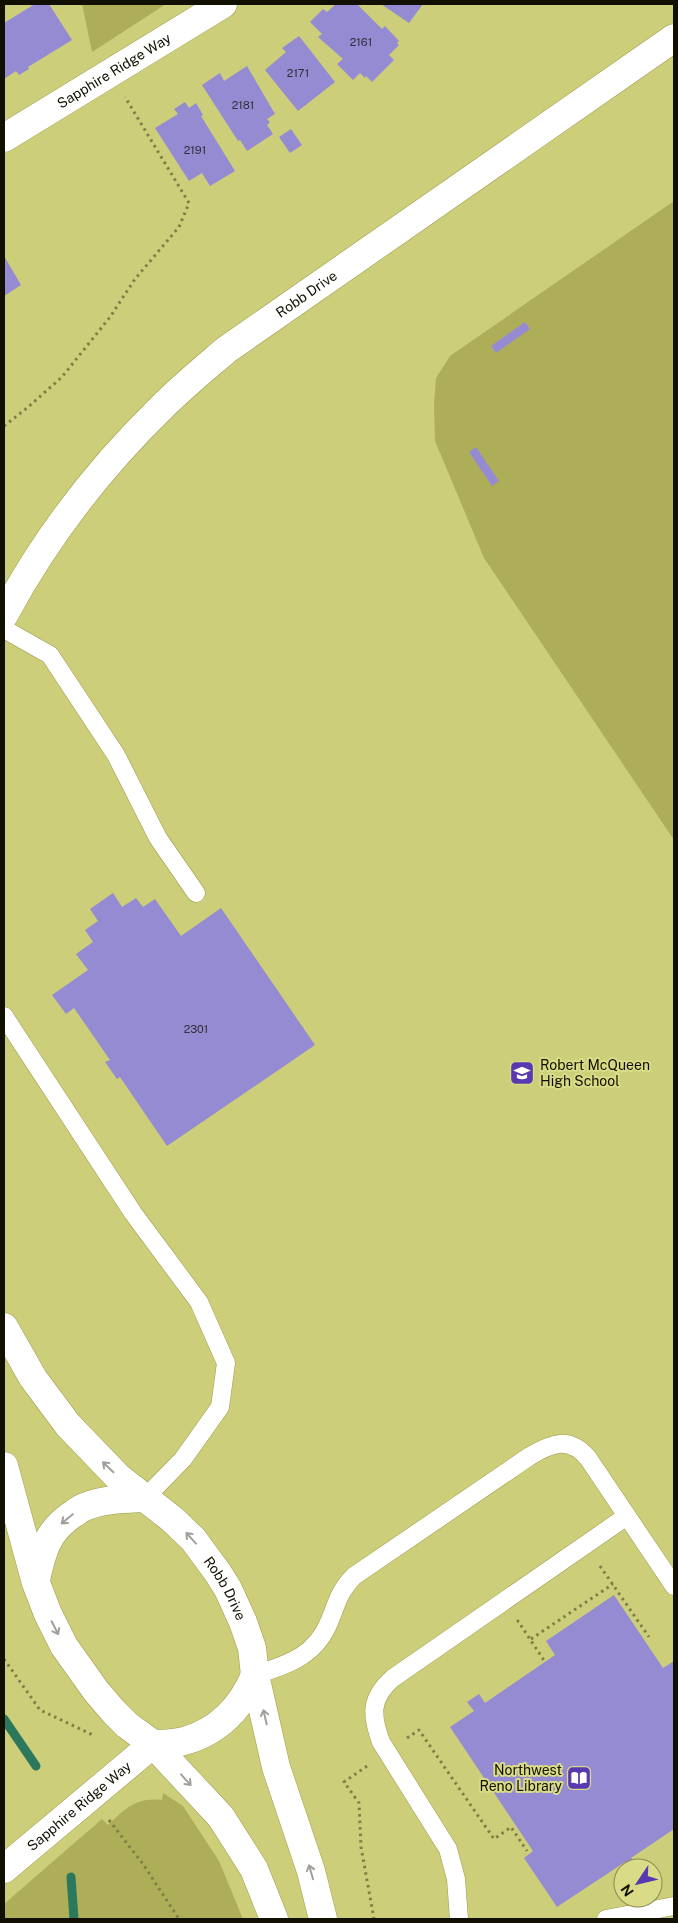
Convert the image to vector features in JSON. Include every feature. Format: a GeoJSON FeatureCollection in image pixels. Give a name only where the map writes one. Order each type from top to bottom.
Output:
{"type":"FeatureCollection","features":[{"type":"Feature","properties":{"kind":"street","name":"Sapphire Ridge Way"},"geometry":{"type":"LineString","coordinates":[[4,138],[223,4]]}},
{"type":"Feature","properties":{"kind":"street","name":"Robb Drive"},"geometry":{"type":"LineString","coordinates":[[4,615],[17,590],[54,532],[109,462],[163,405],[226,350],[674,38]]}},
{"type":"Feature","properties":{"kind":"street","name":"Robb Drive"},"geometry":{"type":"LineString","coordinates":[[4,1327],[33,1378],[68,1426],[118,1477],[172,1519],[193,1539],[218,1574],[244,1622],[252,1648],[255,1675],[276,1767],[311,1871],[323,1919]]}},
{"type":"Feature","properties":{"kind":"street"},"geometry":{"type":"LineString","coordinates":[[4,1466],[36,1583],[48,1614],[64,1646],[80,1670],[114,1712],[127,1725],[153,1744],[221,1817],[254,1869],[274,1919]]}},
{"type":"Feature","properties":{"kind":"street"},"geometry":{"type":"LineString","coordinates":[[36,1583],[41,1556],[52,1532],[69,1516],[86,1506],[145,1498]]}},
{"type":"Feature","properties":{"kind":"street"},"geometry":{"type":"LineString","coordinates":[[153,1744],[185,1741],[206,1732],[225,1720],[245,1696],[255,1675]]}},
{"type":"Feature","properties":{"kind":"street","name":"Sapphire Ridge Way"},"geometry":{"type":"LineString","coordinates":[[4,1870],[153,1744]]}},
{"type":"Feature","properties":{"kind":"lane"},"geometry":{"type":"LineString","coordinates":[[4,629],[50,655],[116,755],[158,838],[196,893]]}},
{"type":"Feature","properties":{"kind":"lane"},"geometry":{"type":"LineString","coordinates":[[4,1016],[134,1213],[199,1302],[226,1362],[220,1407],[183,1459],[145,1498]]}},
{"type":"Feature","properties":{"kind":"lane"},"geometry":{"type":"LineString","coordinates":[[255,1675],[290,1663],[305,1654],[316,1644],[325,1631],[342,1588],[354,1576],[544,1448],[558,1444],[579,1447],[588,1458],[674,1586]]}},
{"type":"Feature","properties":{"kind":"lane"},"geometry":{"type":"LineString","coordinates":[[459,1919],[456,1879],[448,1849],[381,1742],[374,1724],[376,1698],[382,1688],[393,1678],[627,1516]]}},
{"type":"Feature","properties":{"kind":"lane"},"geometry":{"type":"LineString","coordinates":[[606,1919],[674,1906]]}},
{"type":"Feature","properties":{"kind":"path"},"geometry":{"type":"LineString","coordinates":[[4,426],[28,408],[62,377],[110,317],[135,278],[179,227],[187,210],[188,203],[128,105],[113,71]]}},
{"type":"Feature","properties":{"kind":"path"},"geometry":{"type":"LineString","coordinates":[[593,1571],[601,1566],[649,1637]]}},
{"type":"Feature","properties":{"kind":"path"},"geometry":{"type":"LineString","coordinates":[[530,1640],[613,1584]]}},
{"type":"Feature","properties":{"kind":"path"},"geometry":{"type":"LineString","coordinates":[[510,1626],[518,1621],[545,1662]]}},
{"type":"Feature","properties":{"kind":"path"},"geometry":{"type":"LineString","coordinates":[[4,1659],[40,1710],[98,1738]]}},
{"type":"Feature","properties":{"kind":"path"},"geometry":{"type":"LineString","coordinates":[[405,1740],[419,1730],[494,1839],[511,1827],[527,1851]]}},
{"type":"Feature","properties":{"kind":"path"},"geometry":{"type":"LineString","coordinates":[[368,1766],[344,1782],[358,1803],[361,1847],[374,1919]]}},
{"type":"Feature","properties":{"kind":"path"},"geometry":{"type":"LineString","coordinates":[[108,1819],[143,1864],[179,1919]]}},
{"type":"Feature","properties":{"kind":"shaded area"},"geometry":{"type":"Polygon","coordinates":[[[82,4],[166,4],[92,52],[82,4]]]}},
{"type":"Feature","properties":{"kind":"shaded area"},"geometry":{"type":"Polygon","coordinates":[[[674,201],[674,840],[484,558],[435,441],[434,404],[436,378],[450,356],[674,201]]]}},
{"type":"Feature","properties":{"kind":"shaded area"},"geometry":{"type":"Polygon","coordinates":[[[163,1793],[183,1806],[219,1861],[243,1919],[4,1919],[4,1904],[102,1819],[108,1825],[126,1809],[138,1802],[162,1800],[163,1793]]]}},
{"type":"Feature","properties":{"kind":"building"},"geometry":{"type":"Polygon","coordinates":[[[35,4],[49,4],[72,40],[28,67],[29,69],[19,75],[16,71],[4,79],[4,23],[35,4]]]}},
{"type":"Feature","properties":{"kind":"building"},"geometry":{"type":"Polygon","coordinates":[[[336,4],[357,4],[382,29],[385,26],[399,41],[397,43],[399,45],[389,55],[394,60],[372,82],[360,73],[353,80],[337,64],[343,59],[318,37],[322,34],[310,22],[323,9],[327,12],[336,4]]]}},
{"type":"Feature","properties":{"kind":"building"},"geometry":{"type":"Polygon","coordinates":[[[381,4],[423,4],[409,23],[381,4]]]}},
{"type":"Feature","properties":{"kind":"building"},"geometry":{"type":"Polygon","coordinates":[[[299,36],[335,82],[298,111],[265,70],[286,52],[282,48],[299,36]]]}},
{"type":"Feature","properties":{"kind":"building"},"geometry":{"type":"Polygon","coordinates":[[[247,66],[275,114],[267,119],[270,122],[267,125],[273,134],[247,151],[240,140],[238,141],[202,85],[220,73],[224,81],[247,66]]]}},
{"type":"Feature","properties":{"kind":"building"},"geometry":{"type":"Polygon","coordinates":[[[185,102],[189,108],[196,103],[203,115],[201,116],[235,171],[210,186],[202,173],[189,181],[155,128],[178,114],[174,109],[185,102]]]}},
{"type":"Feature","properties":{"kind":"building"},"geometry":{"type":"Polygon","coordinates":[[[291,129],[302,145],[290,153],[279,137],[291,129]]]}},
{"type":"Feature","properties":{"kind":"building"},"geometry":{"type":"Polygon","coordinates":[[[4,256],[21,285],[4,296],[4,256]]]}},
{"type":"Feature","properties":{"kind":"building"},"geometry":{"type":"Polygon","coordinates":[[[525,322],[530,329],[496,353],[491,346],[525,322]]]}},
{"type":"Feature","properties":{"kind":"building"},"geometry":{"type":"Polygon","coordinates":[[[476,447],[499,481],[492,486],[469,452],[476,447]]]}},
{"type":"Feature","properties":{"kind":"building"},"geometry":{"type":"Polygon","coordinates":[[[113,893],[122,907],[136,898],[143,907],[155,899],[181,936],[221,908],[315,1045],[167,1146],[120,1077],[117,1079],[105,1062],[110,1060],[74,1008],[66,1014],[52,995],[88,970],[76,954],[93,942],[85,930],[98,921],[90,909],[113,893]]]}},
{"type":"Feature","properties":{"kind":"building","name":"Northwest Reno Library"},"geometry":{"type":"Polygon","coordinates":[[[614,1595],[663,1668],[674,1661],[674,1829],[631,1858],[613,1858],[613,1870],[557,1907],[524,1858],[533,1851],[450,1727],[474,1711],[467,1702],[479,1694],[485,1703],[555,1655],[546,1641],[614,1595]]]}},
{"type":"Feature","properties":{"kind":"waterway"},"geometry":{"type":"LineString","coordinates":[[4,1719],[36,1766]]}},
{"type":"Feature","properties":{"kind":"waterway"},"geometry":{"type":"LineString","coordinates":[[71,1877],[74,1919]]}},
{"type":"Feature","properties":{"kind":"place","name":"Robert McQueen High School"},"geometry":{"type":"Point","coordinates":[522,1073]}},
{"type":"Feature","properties":{"kind":"place","name":"Northwest Reno Library"},"geometry":{"type":"Point","coordinates":[579,1778]}}]}
